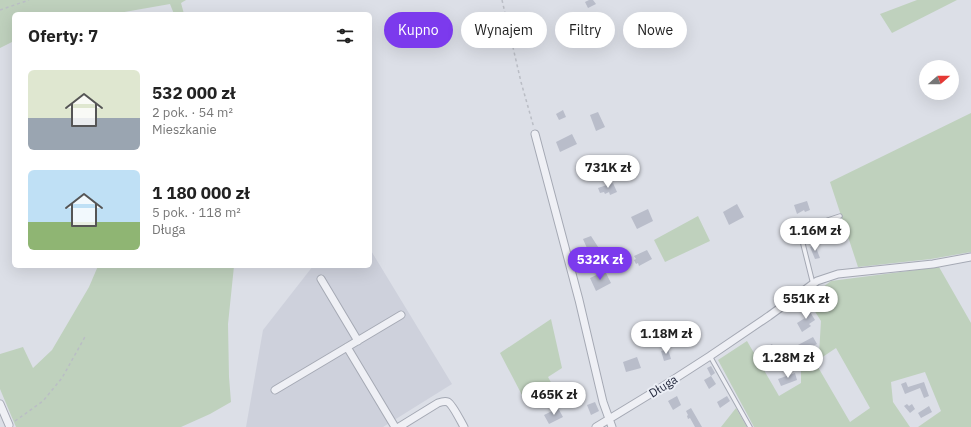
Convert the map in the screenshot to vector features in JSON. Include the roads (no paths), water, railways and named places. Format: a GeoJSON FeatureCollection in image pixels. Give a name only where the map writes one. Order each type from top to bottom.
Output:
{"type":"FeatureCollection","features":[{"type":"Feature","properties":{"kind":"street"},"geometry":{"type":"LineString","coordinates":[[535,134],[608,419],[612,427]]}},
{"type":"Feature","properties":{"kind":"street","name":"Długa"},"geometry":{"type":"LineString","coordinates":[[596,427],[710,356],[813,284],[826,277],[838,274],[933,264],[971,257]]}},
{"type":"Feature","properties":{"kind":"street"},"geometry":{"type":"LineString","coordinates":[[321,279],[358,341]]}},
{"type":"Feature","properties":{"kind":"street"},"geometry":{"type":"LineString","coordinates":[[275,390],[401,315]]}},
{"type":"Feature","properties":{"kind":"street"},"geometry":{"type":"LineString","coordinates":[[347,347],[395,427]]}},
{"type":"Feature","properties":{"kind":"street"},"geometry":{"type":"LineString","coordinates":[[398,427],[438,403],[443,402],[448,402],[452,405],[464,427]]}},
{"type":"Feature","properties":{"kind":"street"},"geometry":{"type":"LineString","coordinates":[[0,404],[9,426],[0,427]]}},
{"type":"Feature","properties":{"kind":"lane"},"geometry":{"type":"LineString","coordinates":[[801,238],[807,227],[840,216]]}},
{"type":"Feature","properties":{"kind":"lane"},"geometry":{"type":"LineString","coordinates":[[799,228],[813,284]]}},
{"type":"Feature","properties":{"kind":"lane"},"geometry":{"type":"LineString","coordinates":[[710,356],[750,427]]}}]}
